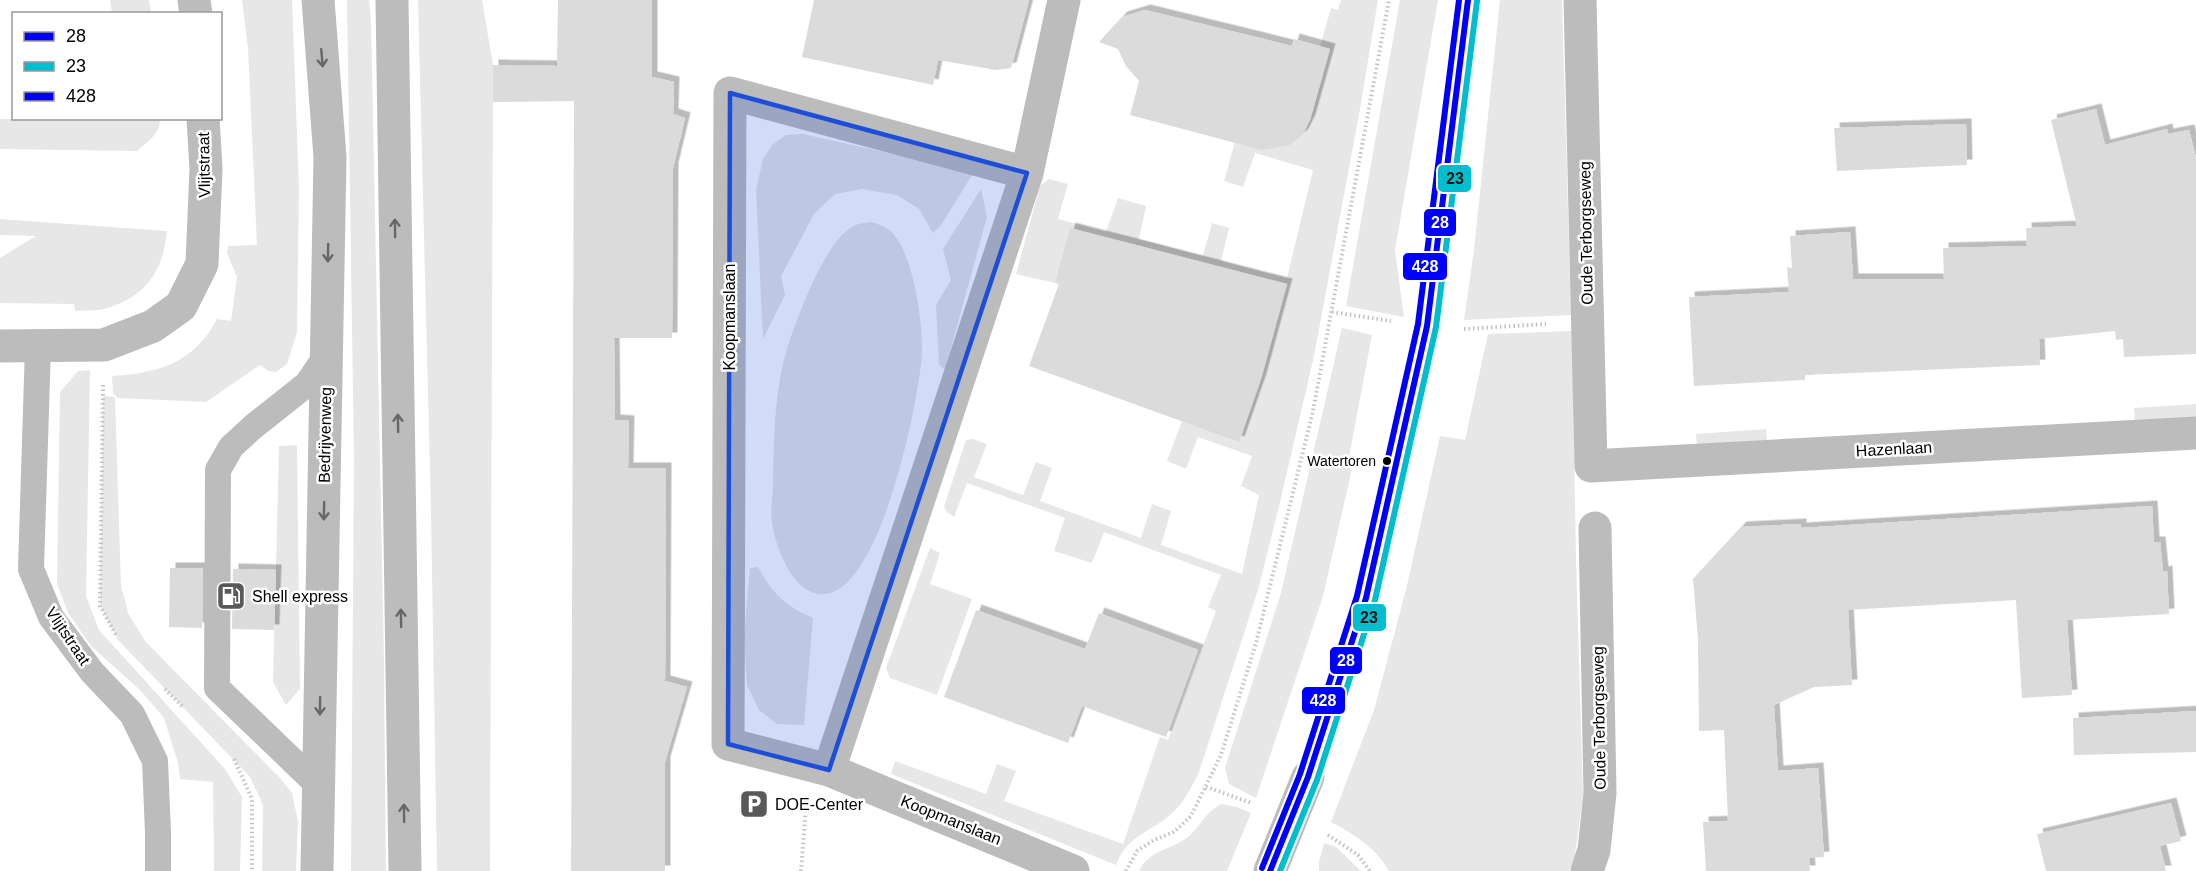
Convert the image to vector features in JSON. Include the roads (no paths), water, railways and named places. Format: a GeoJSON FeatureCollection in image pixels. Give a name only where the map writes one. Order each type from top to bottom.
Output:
{"type":"FeatureCollection","features":[{"type":"Feature","properties":{"kind":"street","name":"Bedrijvenweg"},"geometry":{"type":"LineString","coordinates":[[317,871],[330,157],[318,0]]}},
{"type":"Feature","properties":{"kind":"street"},"geometry":{"type":"LineString","coordinates":[[392,0],[405,871]]}},
{"type":"Feature","properties":{"kind":"street"},"geometry":{"type":"LineString","coordinates":[[819,767],[1026,173],[1064,0]]}},
{"type":"Feature","properties":{"kind":"street","name":"Oude Terborgseweg"},"geometry":{"type":"LineString","coordinates":[[1581,0],[1592,466]]}},
{"type":"Feature","properties":{"kind":"street","name":"Koopmanslaan"},"geometry":{"type":"LineString","coordinates":[[1026,173],[730,93],[728,744],[819,767],[1073,871]]}},
{"type":"Feature","properties":{"kind":"street","name":"Vlijtstraat"},"geometry":{"type":"LineString","coordinates":[[0,346],[104,345],[153,326],[181,306],[202,264],[206,169],[203,120]]}},
{"type":"Feature","properties":{"kind":"street","name":"Hazenlaan"},"geometry":{"type":"LineString","coordinates":[[1592,466],[2196,433]]}},
{"type":"Feature","properties":{"kind":"street","name":"Oude Terborgseweg"},"geometry":{"type":"LineString","coordinates":[[1587,871],[1594,850],[1600,793],[1595,528]]}},
{"type":"Feature","properties":{"kind":"street"},"geometry":{"type":"LineString","coordinates":[[1270,871],[1308,777]]}},
{"type":"Feature","properties":{"kind":"lane"},"geometry":{"type":"LineString","coordinates":[[1308,777],[1366,598],[1427,326],[1468,0]]}},
{"type":"Feature","properties":{"kind":"lane","name":"Vlijtstraat"},"geometry":{"type":"LineString","coordinates":[[38,346],[31,569],[51,617],[92,672],[132,714],[155,761],[158,871]]}},
{"type":"Feature","properties":{"kind":"lane"},"geometry":{"type":"LineString","coordinates":[[318,784],[217,688],[216,555],[218,470],[231,447],[307,384],[326,356]]}},
{"type":"Feature","properties":{"kind":"place","name":"Watertoren"},"geometry":{"type":"Point","coordinates":[1387,461]}},
{"type":"Feature","properties":{"kind":"place","name":"Shell express"},"geometry":{"type":"Point","coordinates":[231,596]}},
{"type":"Feature","properties":{"kind":"place","name":"DOE-Center"},"geometry":{"type":"Point","coordinates":[754,804]}}]}
